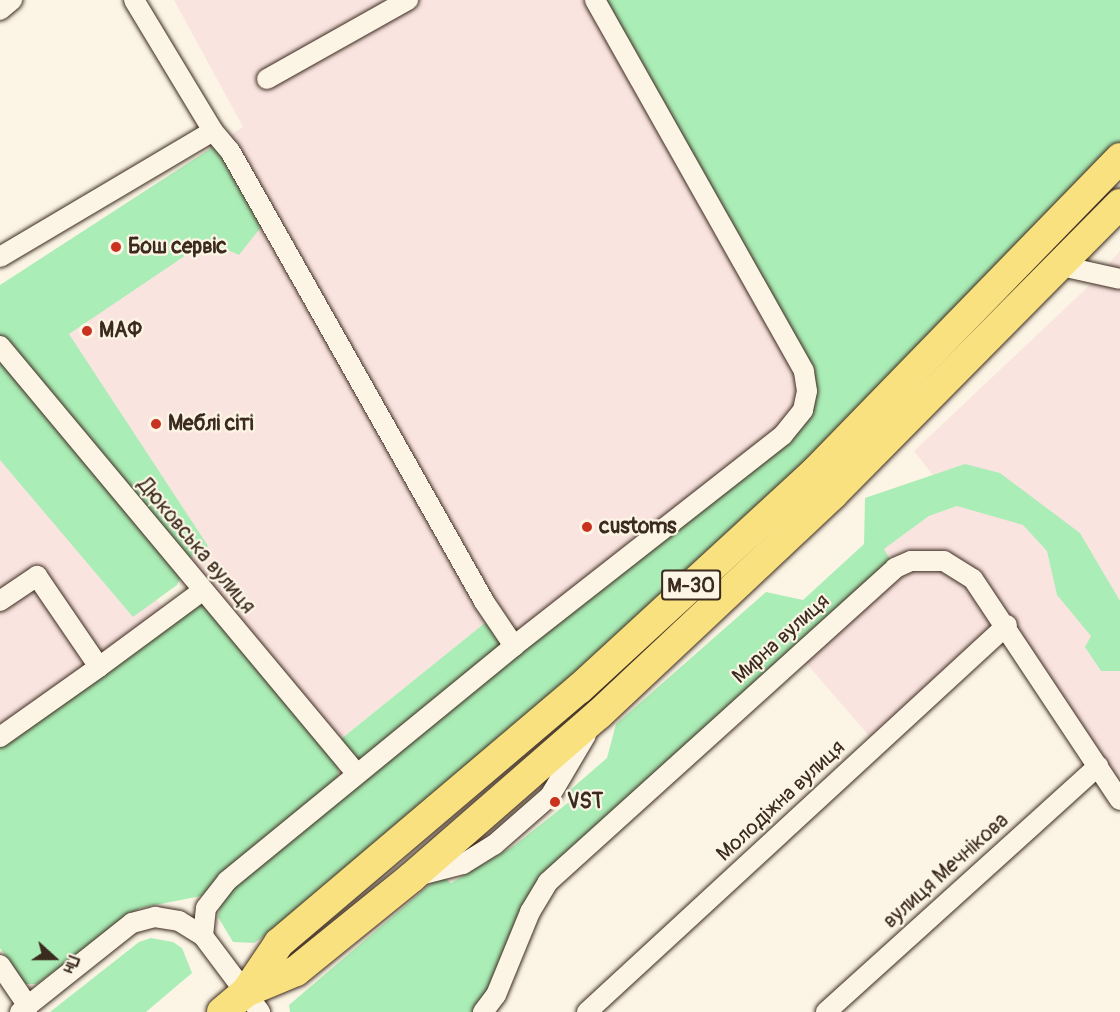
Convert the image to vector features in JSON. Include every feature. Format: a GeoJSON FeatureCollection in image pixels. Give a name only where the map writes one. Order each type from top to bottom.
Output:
{"type":"FeatureCollection","features":[{"type":"Feature","properties":{"kind":"highway","name":"М-30"},"geometry":{"type":"LineString","coordinates":[[253,1002],[279,943],[579,689],[815,472],[1120,158]]}},
{"type":"Feature","properties":{"kind":"highway","name":"М-30"},"geometry":{"type":"LineString","coordinates":[[222,1012],[253,1002],[296,971],[412,877],[598,715],[833,494],[1120,204]]}},
{"type":"Feature","properties":{"kind":"street"},"geometry":{"type":"LineString","coordinates":[[0,10],[12,0]]}},
{"type":"Feature","properties":{"kind":"street"},"geometry":{"type":"LineString","coordinates":[[134,0],[213,131],[230,151],[485,603],[514,646]]}},
{"type":"Feature","properties":{"kind":"street"},"geometry":{"type":"LineString","coordinates":[[267,79],[408,0]]}},
{"type":"Feature","properties":{"kind":"street"},"geometry":{"type":"LineString","coordinates":[[203,936],[206,908],[227,881],[514,646],[783,435],[803,410],[807,391],[804,371],[595,0]]}},
{"type":"Feature","properties":{"kind":"street"},"geometry":{"type":"LineString","coordinates":[[0,257],[213,131]]}},
{"type":"Feature","properties":{"kind":"street"},"geometry":{"type":"LineString","coordinates":[[1061,266],[1120,279]]}},
{"type":"Feature","properties":{"kind":"street","name":"Дюковська вулиця"},"geometry":{"type":"LineString","coordinates":[[0,346],[202,591],[357,774]]}},
{"type":"Feature","properties":{"kind":"street","name":"Мирна вулиця"},"geometry":{"type":"LineString","coordinates":[[483,1012],[496,994],[530,912],[548,882],[895,568],[924,558],[954,565],[973,579],[1006,625],[1120,800]]}},
{"type":"Feature","properties":{"kind":"street"},"geometry":{"type":"LineString","coordinates":[[0,601],[37,576],[99,667]]}},
{"type":"Feature","properties":{"kind":"street"},"geometry":{"type":"LineString","coordinates":[[0,737],[202,591]]}},
{"type":"Feature","properties":{"kind":"street","name":"Молодіжна вулиця"},"geometry":{"type":"LineString","coordinates":[[587,1012],[1006,625]]}},
{"type":"Feature","properties":{"kind":"street","name":"вулиця Мечнікова"},"geometry":{"type":"LineString","coordinates":[[826,1012],[1098,766]]}},
{"type":"Feature","properties":{"kind":"street"},"geometry":{"type":"LineString","coordinates":[[0,965],[24,1009],[132,923],[167,918],[203,936],[253,1002]]}},
{"type":"Feature","properties":{"kind":"shaded area"},"geometry":{"type":"Polygon","coordinates":[[[174,0],[595,0],[804,371],[803,410],[514,646],[486,622],[341,739],[190,558],[207,547],[25,269],[243,127],[174,0]]]}},
{"type":"Feature","properties":{"kind":"shaded area"},"geometry":{"type":"Polygon","coordinates":[[[1120,251],[1120,800],[1007,625],[877,745],[799,655],[884,549],[929,516],[957,506],[914,451],[1095,280],[1120,251]]]}},
{"type":"Feature","properties":{"kind":"shaded area"},"geometry":{"type":"Polygon","coordinates":[[[0,417],[170,615],[0,739],[0,417]]]}},
{"type":"Feature","properties":{"kind":"green space"},"geometry":{"type":"Polygon","coordinates":[[[595,0],[1120,0],[1120,146],[809,465],[570,683],[269,933],[254,943],[233,942],[218,917],[221,905],[235,882],[736,480],[807,391],[595,0]]]}},
{"type":"Feature","properties":{"kind":"green space"},"geometry":{"type":"Polygon","coordinates":[[[216,145],[262,226],[239,255],[207,241],[69,334],[208,546],[190,558],[177,585],[133,617],[0,460],[0,285],[216,145]]]}},
{"type":"Feature","properties":{"kind":"green space"},"geometry":{"type":"Polygon","coordinates":[[[965,464],[1000,473],[1080,533],[1120,601],[1120,671],[1101,671],[1085,647],[1091,636],[1057,595],[1047,551],[1023,525],[957,506],[929,516],[884,549],[895,568],[548,882],[481,1012],[290,1012],[289,1005],[441,875],[451,883],[515,845],[574,798],[569,791],[607,758],[616,724],[766,592],[803,600],[864,544],[865,498],[965,464]]]}},
{"type":"Feature","properties":{"kind":"green space"},"geometry":{"type":"Polygon","coordinates":[[[197,594],[339,763],[337,786],[201,896],[140,908],[37,984],[25,984],[0,948],[0,737],[197,594]]]}},
{"type":"Feature","properties":{"kind":"green space"},"geometry":{"type":"Polygon","coordinates":[[[486,622],[514,646],[364,760],[357,758],[341,739],[486,622]]]}},
{"type":"Feature","properties":{"kind":"green space"},"geometry":{"type":"Polygon","coordinates":[[[151,938],[173,942],[182,948],[192,973],[146,1012],[50,1012],[139,942],[151,938]]]}},
{"type":"Feature","properties":{"kind":"place","name":"Бош сервіс"},"geometry":{"type":"Point","coordinates":[116,247]}},
{"type":"Feature","properties":{"kind":"place","name":"МАФ"},"geometry":{"type":"Point","coordinates":[87,331]}},
{"type":"Feature","properties":{"kind":"place","name":"Меблі сіті"},"geometry":{"type":"Point","coordinates":[156,424]}},
{"type":"Feature","properties":{"kind":"place","name":"customs"},"geometry":{"type":"Point","coordinates":[587,527]}},
{"type":"Feature","properties":{"kind":"place","name":"VST"},"geometry":{"type":"Point","coordinates":[555,802]}}]}
